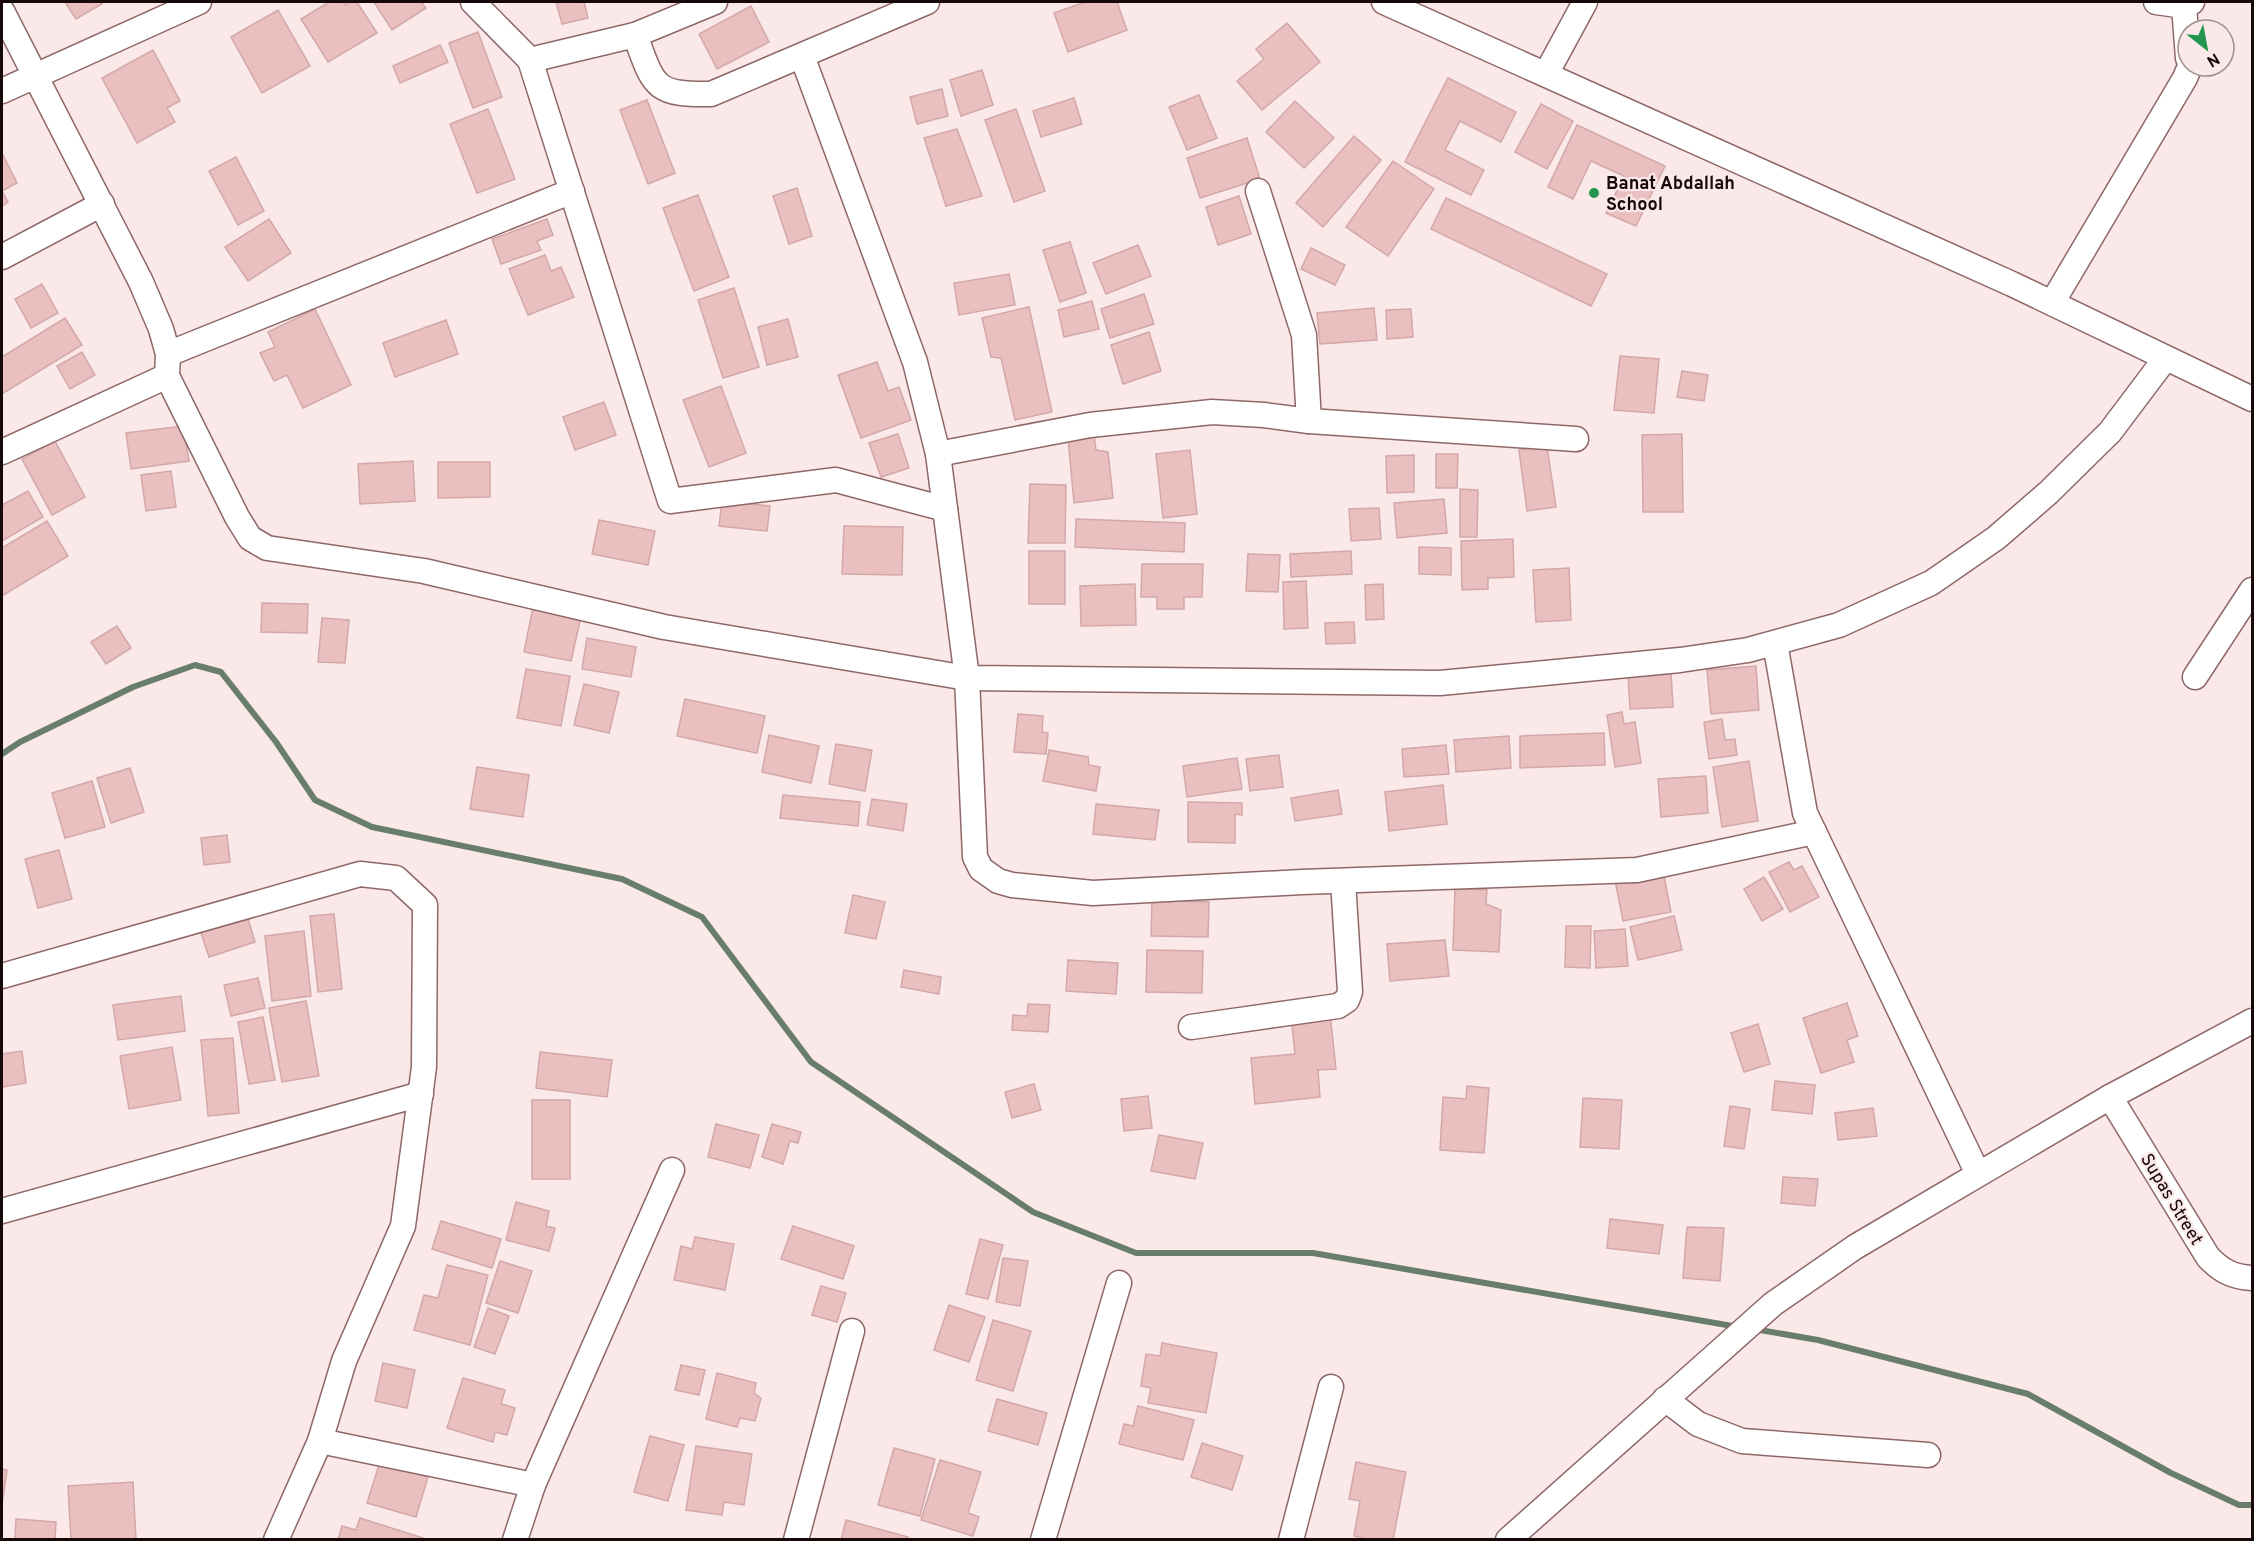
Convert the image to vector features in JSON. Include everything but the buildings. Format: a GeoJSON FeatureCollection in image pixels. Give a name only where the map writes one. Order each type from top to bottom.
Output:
{"type":"FeatureCollection","features":[{"type":"Feature","properties":{"kind":"street"},"geometry":{"type":"LineString","coordinates":[[2,91],[199,2]]}},
{"type":"Feature","properties":{"kind":"street"},"geometry":{"type":"LineString","coordinates":[[473,2],[530,60],[670,501],[836,480],[945,509]]}},
{"type":"Feature","properties":{"kind":"street"},"geometry":{"type":"LineString","coordinates":[[530,60],[635,35],[715,2]]}},
{"type":"Feature","properties":{"kind":"street"},"geometry":{"type":"LineString","coordinates":[[635,35],[650,75],[662,88],[679,94],[711,94],[927,2]]}},
{"type":"Feature","properties":{"kind":"street"},"geometry":{"type":"LineString","coordinates":[[1384,2],[2052,303],[2165,359],[2253,399]]}},
{"type":"Feature","properties":{"kind":"street"},"geometry":{"type":"LineString","coordinates":[[1546,74],[1585,2]]}},
{"type":"Feature","properties":{"kind":"street"},"geometry":{"type":"LineString","coordinates":[[2156,2],[2188,4]]}},
{"type":"Feature","properties":{"kind":"street"},"geometry":{"type":"LineString","coordinates":[[2,11],[141,282],[161,329],[168,365],[241,524],[250,538],[267,548],[424,571],[664,627],[967,678],[1440,683],[1680,660],[1748,650],[1839,625],[1931,583],[1996,538],[2048,493],[2110,432],[2165,359]]}},
{"type":"Feature","properties":{"kind":"street"},"geometry":{"type":"LineString","coordinates":[[802,56],[915,362],[938,454],[967,678],[975,857],[981,868],[998,881],[1012,885],[1093,894],[1343,881],[1637,870],[1814,832]]}},
{"type":"Feature","properties":{"kind":"street"},"geometry":{"type":"LineString","coordinates":[[2052,303],[2185,78]]}},
{"type":"Feature","properties":{"kind":"street"},"geometry":{"type":"LineString","coordinates":[[2,452],[168,365],[572,191]]}},
{"type":"Feature","properties":{"kind":"street"},"geometry":{"type":"LineString","coordinates":[[1258,191],[1304,335],[1310,421]]}},
{"type":"Feature","properties":{"kind":"street"},"geometry":{"type":"LineString","coordinates":[[2,257],[102,204]]}},
{"type":"Feature","properties":{"kind":"street"},"geometry":{"type":"LineString","coordinates":[[938,454],[1090,425],[1212,412],[1576,439]]}},
{"type":"Feature","properties":{"kind":"street"},"geometry":{"type":"LineString","coordinates":[[2195,677],[2253,590]]}},
{"type":"Feature","properties":{"kind":"street"},"geometry":{"type":"LineString","coordinates":[[1774,643],[1805,813],[1978,1174]]}},
{"type":"Feature","properties":{"kind":"street"},"geometry":{"type":"LineString","coordinates":[[2,976],[360,874],[396,878],[424,905],[424,1067],[403,1226],[344,1361],[320,1441],[276,1539]]}},
{"type":"Feature","properties":{"kind":"street"},"geometry":{"type":"LineString","coordinates":[[1191,1027],[1338,1006],[1347,1000],[1350,992],[1343,881]]}},
{"type":"Feature","properties":{"kind":"street"},"geometry":{"type":"LineString","coordinates":[[1508,1539],[1773,1304],[1855,1247],[2110,1097],[2253,1022]]}},
{"type":"Feature","properties":{"kind":"street"},"geometry":{"type":"LineString","coordinates":[[2,1211],[421,1094]]}},
{"type":"Feature","properties":{"kind":"street","name":"Supas Street"},"geometry":{"type":"LineString","coordinates":[[2110,1097],[2208,1257],[2219,1269],[2234,1276],[2253,1278]]}},
{"type":"Feature","properties":{"kind":"street"},"geometry":{"type":"LineString","coordinates":[[515,1539],[533,1485],[672,1170]]}},
{"type":"Feature","properties":{"kind":"street"},"geometry":{"type":"LineString","coordinates":[[1043,1539],[1119,1283]]}},
{"type":"Feature","properties":{"kind":"street"},"geometry":{"type":"LineString","coordinates":[[796,1539],[852,1331]]}},
{"type":"Feature","properties":{"kind":"street"},"geometry":{"type":"LineString","coordinates":[[1291,1539],[1331,1387]]}},
{"type":"Feature","properties":{"kind":"street"},"geometry":{"type":"LineString","coordinates":[[1665,1399],[1698,1424],[1742,1441],[1928,1455]]}},
{"type":"Feature","properties":{"kind":"street"},"geometry":{"type":"LineString","coordinates":[[320,1441],[533,1485]]}},
{"type":"Feature","properties":{"kind":"waterway"},"geometry":{"type":"LineString","coordinates":[[2,754],[20,742],[133,687],[195,665],[221,672],[276,742],[315,800],[372,827],[622,879],[702,917],[811,1062],[1033,1212],[1136,1253],[1313,1253],[1738,1327]]}},
{"type":"Feature","properties":{"kind":"waterway"},"geometry":{"type":"LineString","coordinates":[[1754,1329],[1818,1340],[2028,1394],[2171,1473],[2239,1505],[2252,1505]]}},
{"type":"Feature","properties":{"kind":"place","name":"Banat Abdallah School"},"geometry":{"type":"Point","coordinates":[1594,193]}}]}
